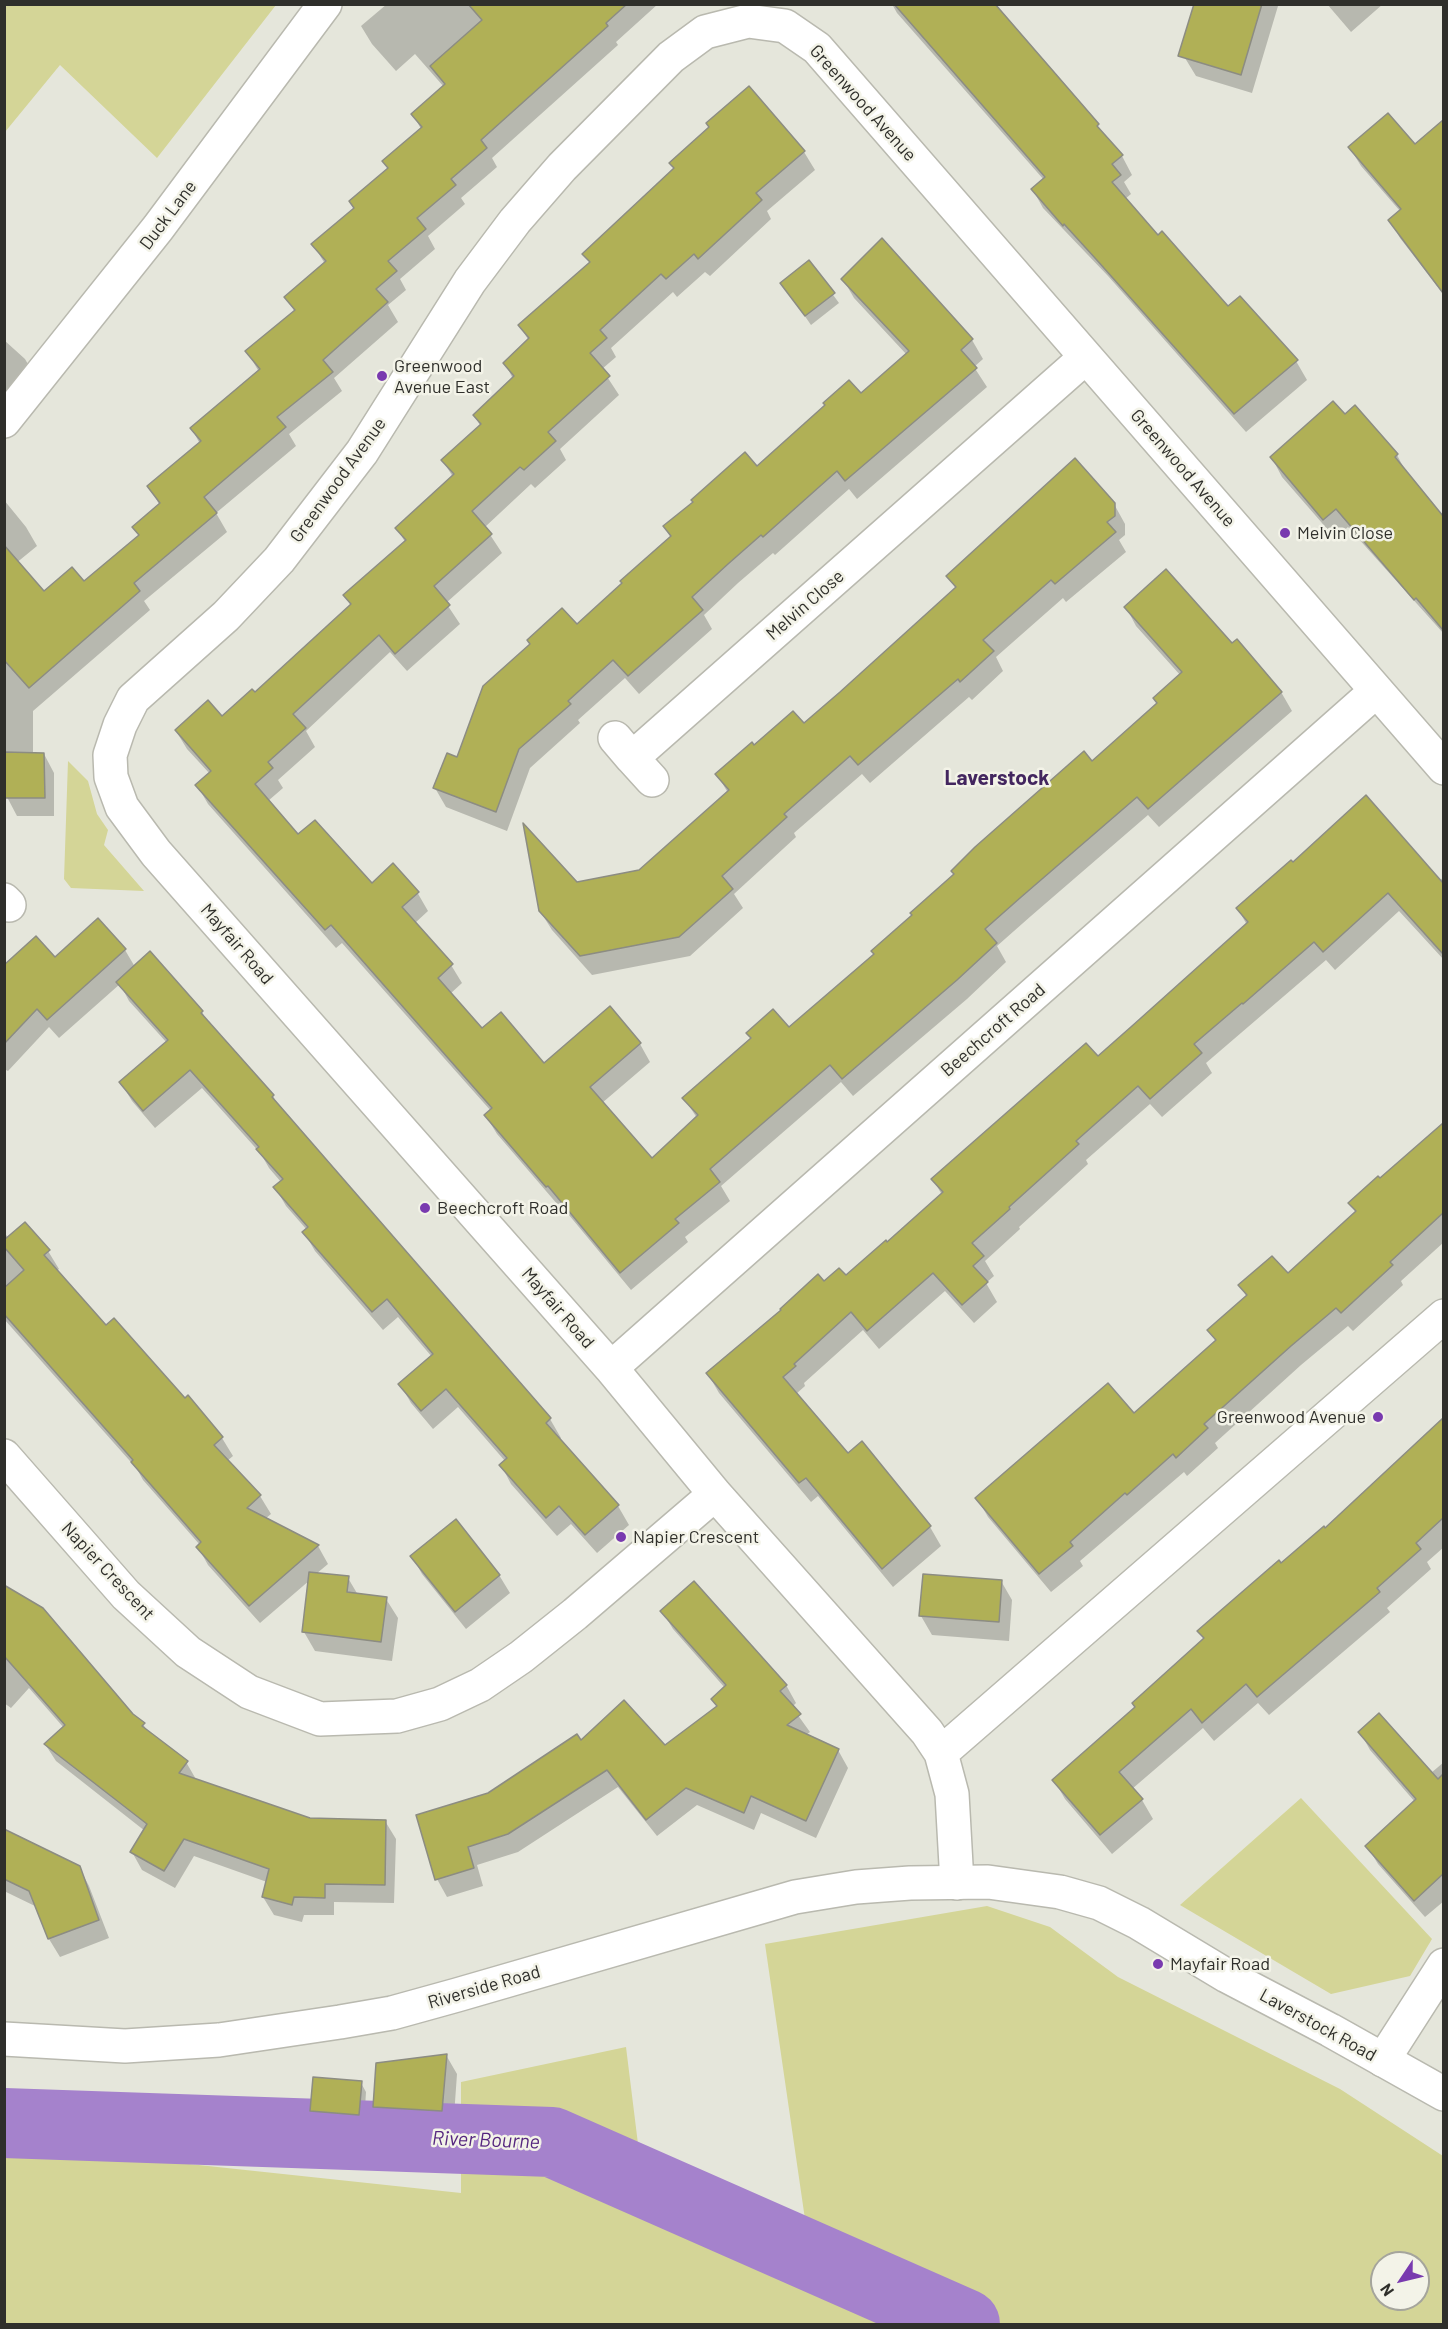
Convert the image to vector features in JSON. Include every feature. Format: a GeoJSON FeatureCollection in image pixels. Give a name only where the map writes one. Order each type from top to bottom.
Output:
{"type":"FeatureCollection","features":[{"type":"Feature","properties":{"kind":"street","name":"Duck Lane"},"geometry":{"type":"LineString","coordinates":[[4,421],[158,228],[325,4]]}},
{"type":"Feature","properties":{"kind":"street","name":"Greenwood Avenue"},"geometry":{"type":"LineString","coordinates":[[110,755],[120,725],[134,699],[233,608],[279,560],[336,488],[362,452],[470,281],[515,221],[562,167],[671,57],[705,32],[748,21],[785,26],[817,48],[1443,768]]}},
{"type":"Feature","properties":{"kind":"street","name":"Melvin Close"},"geometry":{"type":"LineString","coordinates":[[633,758],[1086,357]]}},
{"type":"Feature","properties":{"kind":"street","name":"Beechcroft Road"},"geometry":{"type":"LineString","coordinates":[[611,1368],[1376,692]]}},
{"type":"Feature","properties":{"kind":"street","name":"Mayfair Road"},"geometry":{"type":"LineString","coordinates":[[110,755],[111,777],[122,807],[156,853],[611,1368],[715,1494],[927,1732],[941,1753],[952,1794],[957,1883]]}},
{"type":"Feature","properties":{"kind":"street"},"geometry":{"type":"LineString","coordinates":[[941,1753],[1443,1316]]}},
{"type":"Feature","properties":{"kind":"street","name":"Napier Crescent"},"geometry":{"type":"LineString","coordinates":[[4,1456],[126,1595],[188,1652],[249,1692],[320,1719],[397,1716],[440,1704],[480,1684],[521,1657],[575,1614],[715,1494]]}},
{"type":"Feature","properties":{"kind":"street","name":"Laverstock Road"},"geometry":{"type":"LineString","coordinates":[[957,1883],[988,1882],[1023,1886],[1060,1892],[1099,1903],[1139,1923],[1227,1976],[1443,2094]]}},
{"type":"Feature","properties":{"kind":"street","name":"Riverside Road"},"geometry":{"type":"LineString","coordinates":[[4,2039],[125,2046],[219,2040],[329,2024],[392,2013],[795,1897],[855,1887],[910,1883],[957,1883]]}},
{"type":"Feature","properties":{"kind":"street"},"geometry":{"type":"LineString","coordinates":[[1383,2060],[1443,1965]]}},
{"type":"Feature","properties":{"kind":"green space"},"geometry":{"type":"Polygon","coordinates":[[[5,4],[276,5],[157,158],[60,65],[5,132],[5,4]]]}},
{"type":"Feature","properties":{"kind":"green space"},"geometry":{"type":"Polygon","coordinates":[[[68,761],[88,781],[97,814],[108,830],[104,845],[144,891],[71,888],[64,879],[68,761]]]}},
{"type":"Feature","properties":{"kind":"green space"},"geometry":{"type":"Polygon","coordinates":[[[1301,1798],[1432,1939],[1410,1976],[1331,1994],[1180,1905],[1301,1798]]]}},
{"type":"Feature","properties":{"kind":"green space"},"geometry":{"type":"Polygon","coordinates":[[[987,1906],[1050,1927],[1118,1977],[1340,2089],[1443,2156],[1443,2324],[5,2324],[5,2148],[30,2147],[461,2193],[461,2082],[626,2047],[639,2152],[806,2226],[765,1944],[987,1906]]]}},
{"type":"Feature","properties":{"kind":"building"},"geometry":{"type":"Polygon","coordinates":[[[468,4],[627,4],[606,23],[608,26],[481,140],[487,148],[451,179],[456,185],[417,218],[426,229],[388,261],[397,271],[376,289],[388,302],[323,360],[333,372],[277,417],[286,427],[204,497],[217,513],[134,583],[140,591],[29,688],[4,660],[4,545],[44,591],[72,567],[84,581],[139,535],[132,527],[160,503],[147,486],[201,441],[190,428],[260,369],[245,351],[295,310],[284,297],[326,261],[311,244],[354,208],[349,201],[388,168],[382,161],[422,127],[411,114],[445,84],[430,66],[482,20],[468,4]]]}},
{"type":"Feature","properties":{"kind":"building"},"geometry":{"type":"Polygon","coordinates":[[[894,4],[995,4],[1123,155],[1112,164],[1121,175],[1112,182],[1158,235],[1162,231],[1228,306],[1240,296],[1298,360],[1234,414],[1031,189],[1045,177],[894,4]]]}},
{"type":"Feature","properties":{"kind":"building"},"geometry":{"type":"Polygon","coordinates":[[[1194,4],[1262,4],[1241,75],[1178,56],[1194,4]]]}},
{"type":"Feature","properties":{"kind":"building"},"geometry":{"type":"Polygon","coordinates":[[[749,86],[805,151],[756,193],[762,200],[698,259],[694,254],[666,279],[661,274],[600,330],[607,338],[590,353],[610,376],[548,432],[556,441],[524,470],[520,467],[472,511],[492,534],[434,586],[450,605],[395,654],[379,635],[293,714],[306,728],[268,762],[273,768],[255,784],[298,834],[315,820],[372,883],[393,863],[419,892],[402,907],[453,964],[438,978],[482,1028],[501,1012],[544,1063],[610,1006],[641,1043],[590,1087],[652,1158],[698,1115],[682,1098],[751,1038],[746,1033],[773,1009],[789,1027],[874,954],[871,951],[954,874],[951,871],[975,847],[1084,751],[1092,761],[1157,703],[1153,698],[1182,672],[1124,607],[1166,569],[1232,643],[1237,639],[1282,692],[1148,809],[1137,797],[1020,898],[985,929],[997,943],[842,1079],[830,1065],[710,1169],[720,1182],[675,1219],[679,1223],[620,1273],[548,1186],[546,1187],[484,1115],[492,1108],[331,925],[325,930],[195,785],[211,771],[175,730],[208,700],[222,716],[252,689],[255,692],[351,604],[343,595],[406,540],[395,528],[454,474],[441,460],[481,424],[473,415],[514,376],[503,363],[529,338],[518,325],[590,262],[582,254],[674,168],[669,163],[709,127],[706,123],[749,86]]]}},
{"type":"Feature","properties":{"kind":"building"},"geometry":{"type":"Polygon","coordinates":[[[1388,113],[1415,144],[1443,120],[1443,293],[1388,220],[1401,209],[1348,147],[1388,113]]]}},
{"type":"Feature","properties":{"kind":"building"},"geometry":{"type":"Polygon","coordinates":[[[882,238],[973,339],[961,350],[977,368],[845,481],[837,471],[763,537],[761,535],[728,564],[692,597],[703,610],[628,676],[613,660],[568,701],[571,704],[519,749],[496,812],[433,788],[447,753],[457,757],[483,686],[530,644],[527,640],[562,608],[577,624],[622,583],[620,581],[671,536],[663,526],[693,502],[691,500],[745,452],[757,466],[825,405],[823,403],[849,380],[861,393],[909,351],[841,279],[882,238]]]}},
{"type":"Feature","properties":{"kind":"building"},"geometry":{"type":"Polygon","coordinates":[[[809,260],[835,293],[805,316],[780,283],[809,260]]]}},
{"type":"Feature","properties":{"kind":"building"},"geometry":{"type":"Polygon","coordinates":[[[1333,401],[1345,414],[1355,405],[1398,454],[1395,457],[1443,516],[1443,630],[1416,598],[1414,600],[1336,509],[1323,520],[1270,457],[1333,401]]]}},
{"type":"Feature","properties":{"kind":"building"},"geometry":{"type":"Polygon","coordinates":[[[1075,458],[1115,503],[1115,516],[1107,522],[1116,532],[1055,584],[1051,580],[983,640],[994,651],[960,682],[958,679],[858,765],[850,756],[784,814],[787,817],[722,876],[733,889],[679,937],[580,956],[539,911],[523,823],[577,882],[639,870],[729,790],[715,774],[752,742],[754,745],[793,711],[804,723],[840,692],[956,587],[946,576],[1075,458]]]}},
{"type":"Feature","properties":{"kind":"building"},"geometry":{"type":"Polygon","coordinates":[[[5,752],[44,753],[45,798],[5,798],[5,752]]]}},
{"type":"Feature","properties":{"kind":"building"},"geometry":{"type":"Polygon","coordinates":[[[1366,795],[1443,883],[1443,954],[1388,893],[1323,952],[1314,942],[1194,1044],[1202,1053],[1150,1099],[1138,1086],[1076,1141],[1079,1144],[972,1243],[984,1256],[973,1266],[988,1282],[962,1305],[933,1273],[867,1331],[851,1312],[783,1377],[848,1453],[862,1441],[931,1526],[882,1569],[806,1478],[799,1483],[706,1373],[781,1310],[818,1274],[824,1281],[839,1268],[846,1275],[886,1240],[887,1242],[943,1192],[931,1179],[1086,1043],[1098,1056],[1132,1026],[1248,922],[1236,908],[1291,860],[1293,862],[1366,795]]]}},
{"type":"Feature","properties":{"kind":"building"},"geometry":{"type":"Polygon","coordinates":[[[98,918],[126,949],[47,1020],[37,1009],[4,1044],[4,965],[36,936],[55,957],[98,918]]]}},
{"type":"Feature","properties":{"kind":"building"},"geometry":{"type":"Polygon","coordinates":[[[150,951],[203,1011],[201,1013],[274,1095],[272,1097],[551,1418],[546,1423],[619,1505],[585,1535],[559,1506],[546,1518],[499,1465],[507,1458],[446,1389],[421,1411],[398,1384],[433,1354],[387,1299],[372,1312],[302,1232],[308,1227],[273,1187],[283,1179],[256,1149],[259,1147],[190,1070],[143,1111],[119,1082],[168,1040],[116,982],[150,951]]]}},
{"type":"Feature","properties":{"kind":"building"},"geometry":{"type":"Polygon","coordinates":[[[1443,1123],[1443,1213],[1390,1262],[1393,1265],[1341,1313],[1336,1308],[1291,1346],[1204,1424],[1208,1428],[1176,1458],[1173,1454],[1127,1495],[1125,1493],[1070,1542],[1073,1546],[1039,1574],[975,1498],[1108,1383],[1134,1413],[1216,1340],[1207,1330],[1247,1295],[1238,1285],[1272,1256],[1288,1273],[1356,1211],[1348,1203],[1443,1123]]]}},
{"type":"Feature","properties":{"kind":"building"},"geometry":{"type":"Polygon","coordinates":[[[25,1222],[50,1250],[44,1255],[106,1325],[114,1318],[185,1398],[188,1395],[223,1437],[214,1445],[261,1495],[247,1508],[319,1545],[249,1606],[196,1547],[201,1542],[131,1462],[133,1460],[4,1314],[4,1288],[24,1270],[4,1247],[4,1240],[25,1222]]]}},
{"type":"Feature","properties":{"kind":"building"},"geometry":{"type":"Polygon","coordinates":[[[1443,1418],[1443,1518],[1416,1543],[1421,1549],[1377,1588],[1380,1592],[1257,1697],[1246,1684],[1202,1723],[1191,1709],[1119,1772],[1143,1799],[1100,1835],[1052,1780],[1135,1707],[1132,1703],[1204,1638],[1197,1631],[1279,1560],[1281,1563],[1324,1526],[1325,1528],[1443,1418]]]}},
{"type":"Feature","properties":{"kind":"building"},"geometry":{"type":"Polygon","coordinates":[[[456,1519],[500,1575],[455,1612],[410,1556],[456,1519]]]}},
{"type":"Feature","properties":{"kind":"building"},"geometry":{"type":"Polygon","coordinates":[[[309,1572],[349,1576],[347,1592],[387,1597],[381,1642],[302,1632],[309,1572]]]}},
{"type":"Feature","properties":{"kind":"building"},"geometry":{"type":"Polygon","coordinates":[[[923,1574],[1002,1580],[999,1622],[919,1616],[923,1574]]]}},
{"type":"Feature","properties":{"kind":"building"},"geometry":{"type":"Polygon","coordinates":[[[694,1581],[787,1685],[780,1691],[801,1714],[787,1725],[839,1749],[806,1821],[751,1796],[744,1813],[686,1788],[646,1820],[607,1770],[508,1834],[468,1847],[474,1868],[435,1880],[416,1815],[488,1793],[577,1734],[581,1740],[624,1700],[665,1745],[717,1706],[711,1699],[726,1685],[660,1611],[694,1581]]]}},
{"type":"Feature","properties":{"kind":"building"},"geometry":{"type":"Polygon","coordinates":[[[4,1585],[43,1608],[133,1714],[145,1723],[142,1726],[188,1761],[179,1773],[310,1818],[386,1820],[385,1885],[325,1884],[325,1898],[294,1897],[292,1905],[262,1897],[269,1869],[184,1839],[164,1871],[130,1852],[147,1824],[44,1744],[65,1725],[4,1656],[4,1585]]]}},
{"type":"Feature","properties":{"kind":"building"},"geometry":{"type":"Polygon","coordinates":[[[1379,1713],[1438,1779],[1443,1774],[1443,1874],[1414,1901],[1365,1846],[1416,1799],[1358,1732],[1379,1713]]]}},
{"type":"Feature","properties":{"kind":"building"},"geometry":{"type":"Polygon","coordinates":[[[4,1829],[80,1866],[99,1920],[48,1939],[29,1891],[4,1879],[4,1829]]]}},
{"type":"Feature","properties":{"kind":"building"},"geometry":{"type":"Polygon","coordinates":[[[447,2054],[442,2111],[373,2107],[376,2063],[447,2054]]]}},
{"type":"Feature","properties":{"kind":"building"},"geometry":{"type":"Polygon","coordinates":[[[313,2077],[362,2081],[359,2115],[310,2111],[313,2077]]]}},
{"type":"Feature","properties":{"kind":"waterway","name":"River Bourne"},"geometry":{"type":"LineString","coordinates":[[4,2123],[552,2142],[965,2324]]}},
{"type":"Feature","properties":{"kind":"place","name":"Greenwood Avenue East"},"geometry":{"type":"Point","coordinates":[382,376]}},
{"type":"Feature","properties":{"kind":"place","name":"Melvin Close"},"geometry":{"type":"Point","coordinates":[1285,533]}},
{"type":"Feature","properties":{"kind":"place","name":"Beechcroft Road"},"geometry":{"type":"Point","coordinates":[425,1208]}},
{"type":"Feature","properties":{"kind":"place","name":"Greenwood Avenue"},"geometry":{"type":"Point","coordinates":[1378,1417]}},
{"type":"Feature","properties":{"kind":"place","name":"Napier Crescent"},"geometry":{"type":"Point","coordinates":[621,1537]}},
{"type":"Feature","properties":{"kind":"place","name":"Mayfair Road"},"geometry":{"type":"Point","coordinates":[1158,1964]}},
{"type":"Feature","properties":{"kind":"district","name":"Laverstock"},"geometry":{"type":"Point","coordinates":[997,778]}}]}
